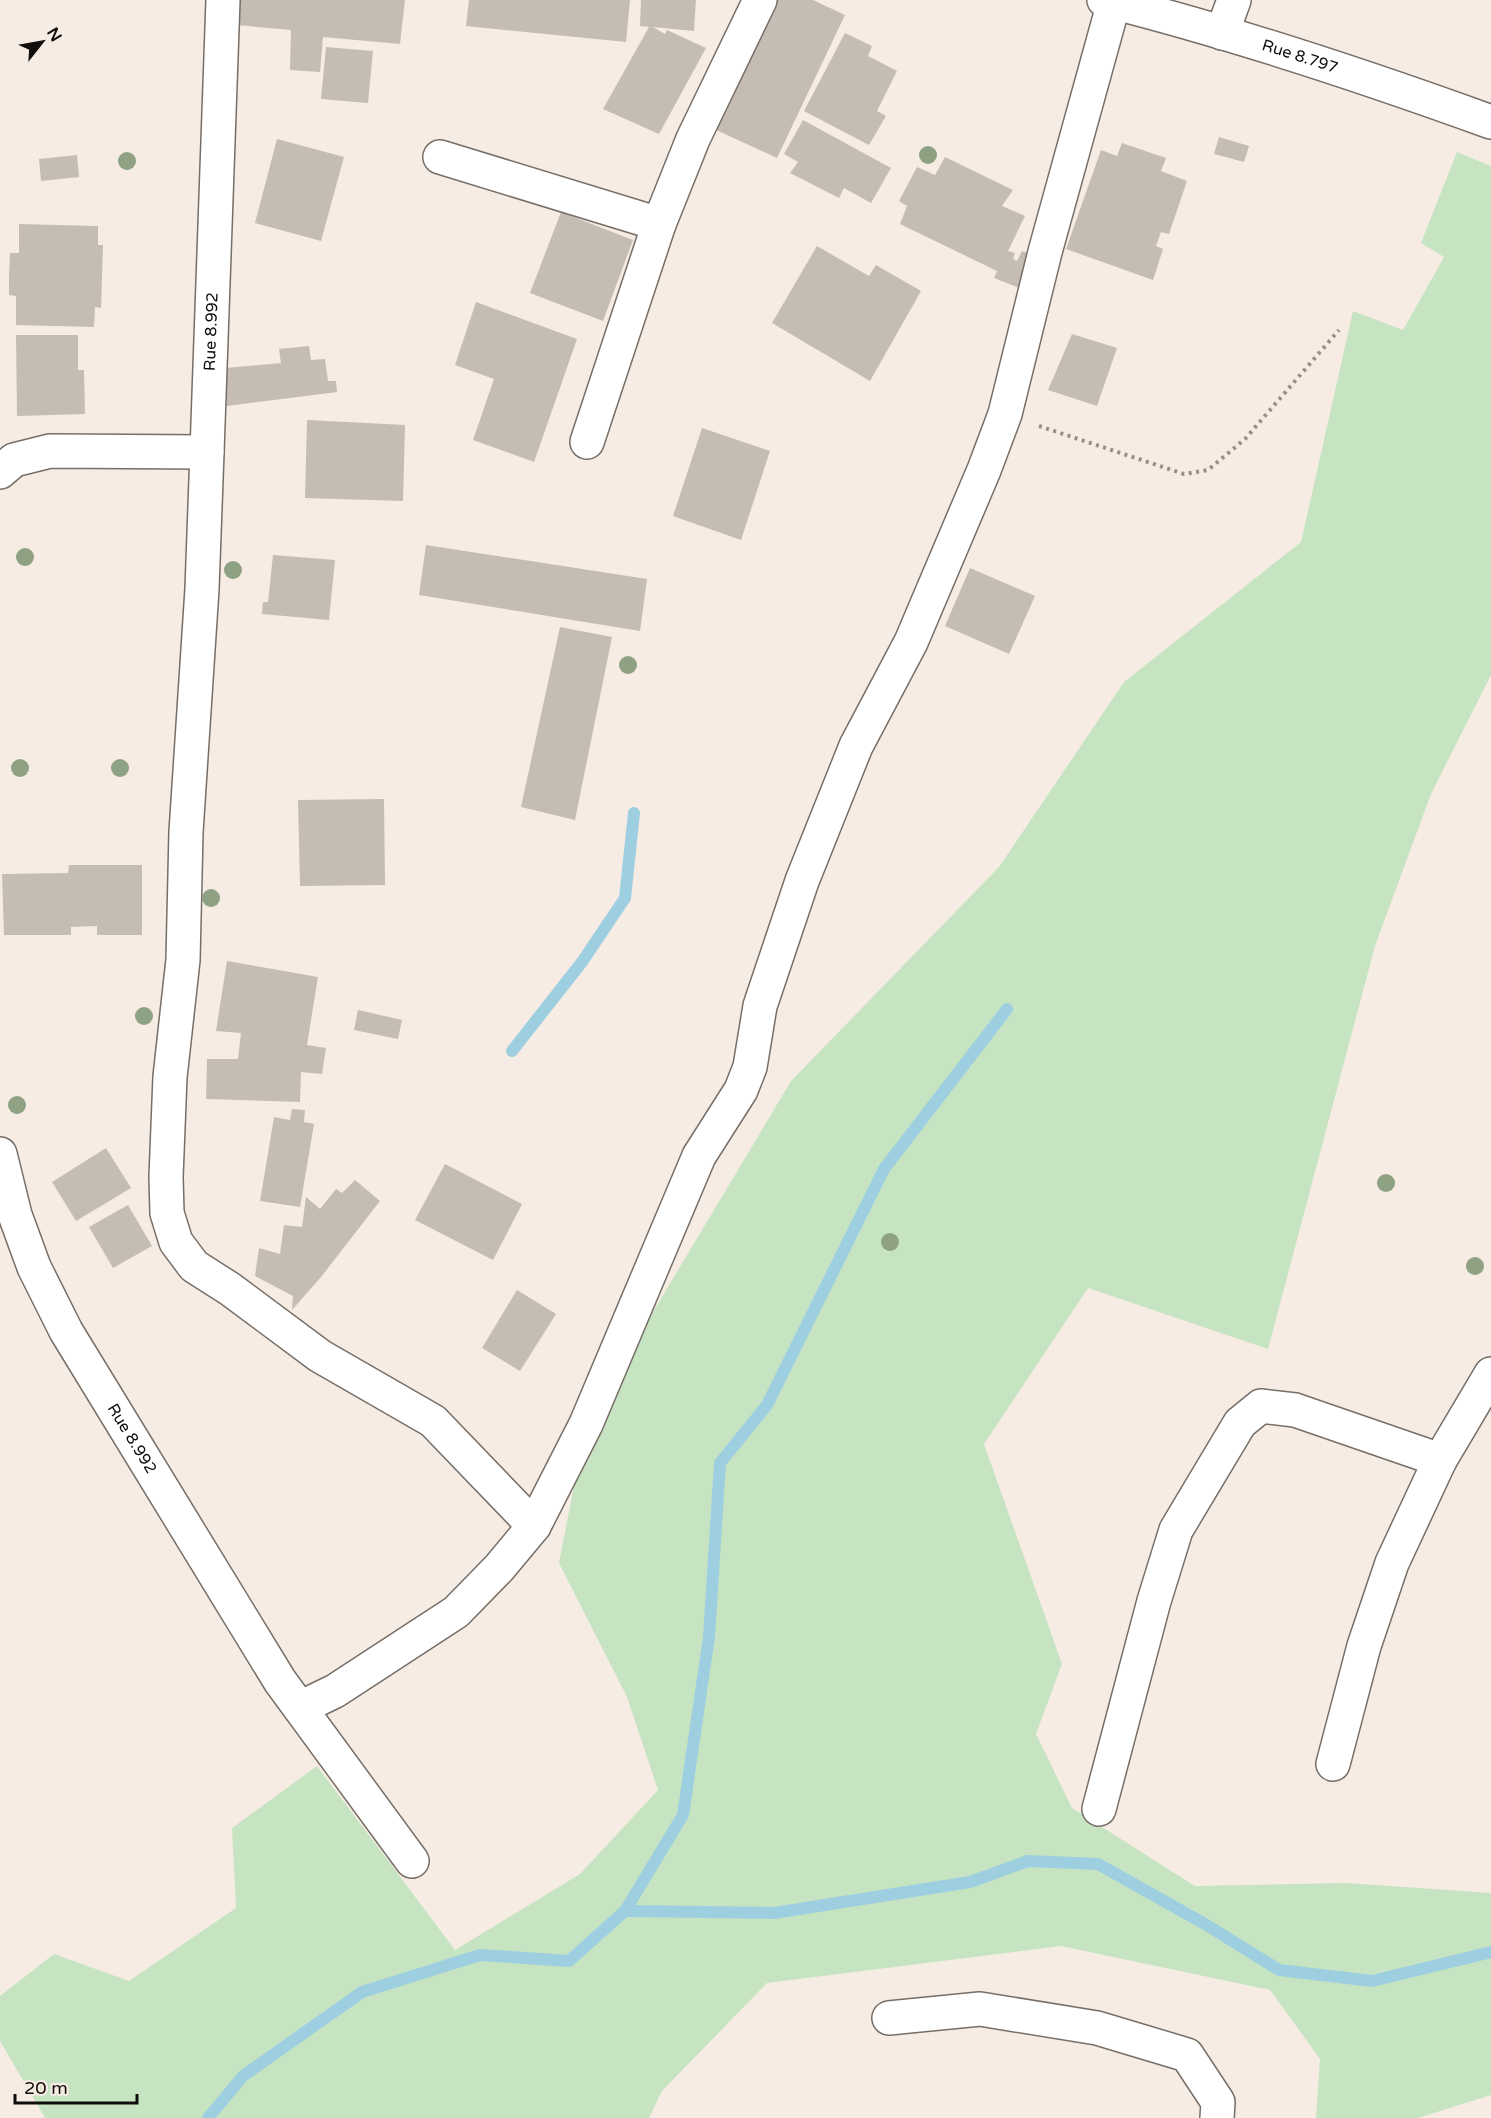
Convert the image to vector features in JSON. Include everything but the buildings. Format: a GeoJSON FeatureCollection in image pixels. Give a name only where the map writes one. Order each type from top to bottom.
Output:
{"type":"FeatureCollection","features":[{"type":"Feature","properties":{"kind":"street","name":"Rue 8.992"},"geometry":{"type":"LineString","coordinates":[[223,0],[202,589],[186,832],[183,960],[170,1077],[167,1213],[176,1242],[194,1266],[230,1289],[320,1356],[433,1421],[534,1526]]}},
{"type":"Feature","properties":{"kind":"street"},"geometry":{"type":"LineString","coordinates":[[588,442],[659,224],[693,139],[760,0]]}},
{"type":"Feature","properties":{"kind":"street"},"geometry":{"type":"LineString","coordinates":[[1222,33],[1234,0]]}},
{"type":"Feature","properties":{"kind":"street"},"geometry":{"type":"LineString","coordinates":[[300,1708],[335,1691],[456,1612],[499,1568],[534,1526],[586,1424],[699,1156],[741,1090],[750,1067],[760,1006],[802,881],[856,746],[916,631],[984,470],[1005,414],[1109,1]]}},
{"type":"Feature","properties":{"kind":"street","name":"Rue 8.797"},"geometry":{"type":"LineString","coordinates":[[1109,1],[1375,80],[1491,122]]}},
{"type":"Feature","properties":{"kind":"street"},"geometry":{"type":"LineString","coordinates":[[440,157],[659,224]]}},
{"type":"Feature","properties":{"kind":"street"},"geometry":{"type":"LineString","coordinates":[[0,472],[14,460],[50,451],[207,452]]}},
{"type":"Feature","properties":{"kind":"street","name":"Rue 8.992"},"geometry":{"type":"LineString","coordinates":[[0,1154],[15,1215],[34,1267],[66,1331],[280,1681],[412,1862]]}},
{"type":"Feature","properties":{"kind":"street"},"geometry":{"type":"LineString","coordinates":[[1333,1764],[1364,1646],[1392,1563],[1440,1460],[1491,1374]]}},
{"type":"Feature","properties":{"kind":"street"},"geometry":{"type":"LineString","coordinates":[[1099,1809],[1154,1601],[1176,1530],[1240,1423],[1261,1406],[1295,1410],[1440,1460]]}},
{"type":"Feature","properties":{"kind":"street"},"geometry":{"type":"LineString","coordinates":[[889,2018],[981,2009],[1097,2028],[1187,2055],[1218,2102],[1216,2118]]}},
{"type":"Feature","properties":{"kind":"path"},"geometry":{"type":"LineString","coordinates":[[1005,414],[1184,474],[1208,470],[1245,439],[1339,330]]}},
{"type":"Feature","properties":{"kind":"green space"},"geometry":{"type":"Polygon","coordinates":[[[1457,152],[1491,166],[1491,675],[1431,794],[1375,946],[1268,1349],[1088,1288],[984,1444],[1062,1664],[1036,1734],[1072,1808],[1195,1886],[1346,1883],[1491,1893],[1491,2095],[1418,2118],[1316,2118],[1320,2059],[1270,1990],[1061,1946],[767,1983],[662,2091],[649,2118],[45,2118],[0,2041],[0,1996],[54,1954],[129,1981],[236,1908],[232,1828],[317,1766],[455,1950],[580,1874],[658,1790],[627,1697],[559,1563],[586,1424],[791,1081],[999,867],[1124,682],[1301,542],[1353,311],[1403,330],[1444,257],[1421,243],[1457,152]]]}},
{"type":"Feature","properties":{"kind":"waterway"},"geometry":{"type":"LineString","coordinates":[[512,1051],[582,962],[625,898],[634,813]]}},
{"type":"Feature","properties":{"kind":"waterway"},"geometry":{"type":"LineString","coordinates":[[208,2118],[243,2076],[362,1992],[480,1955],[569,1961],[625,1911],[683,1815],[709,1637],[720,1463],[767,1405],[884,1169],[1007,1009]]}},
{"type":"Feature","properties":{"kind":"waterway"},"geometry":{"type":"LineString","coordinates":[[625,1911],[774,1913],[970,1882],[1028,1861],[1098,1864],[1205,1924],[1279,1970],[1372,1981],[1491,1952]]}}]}
